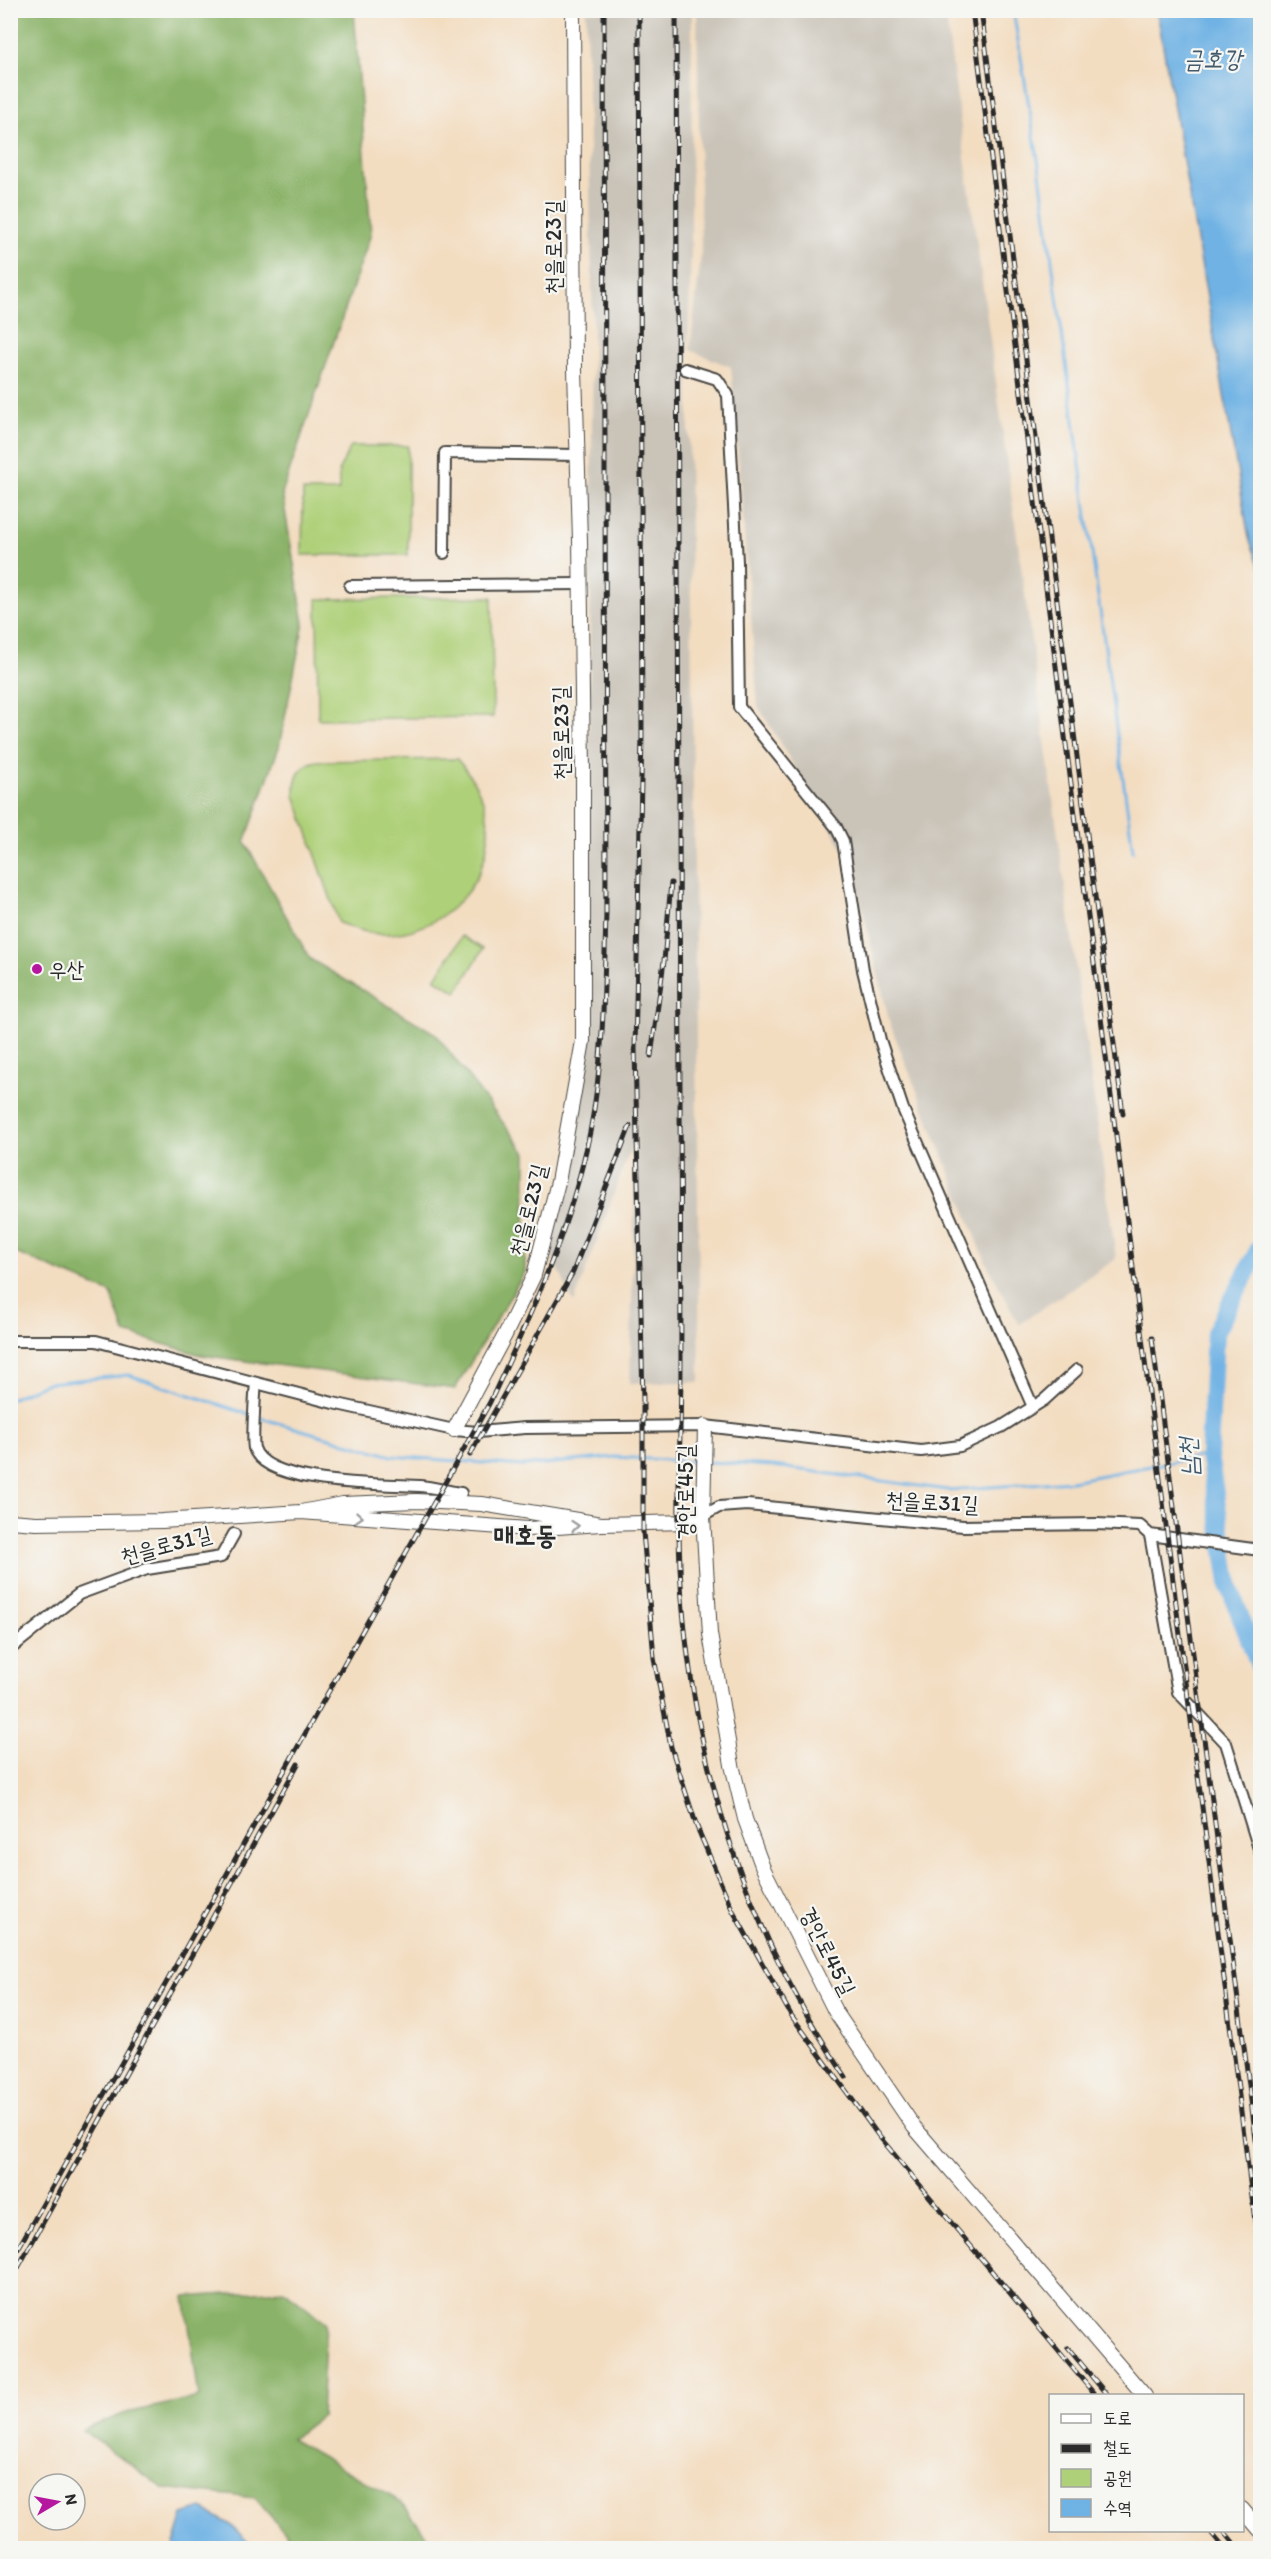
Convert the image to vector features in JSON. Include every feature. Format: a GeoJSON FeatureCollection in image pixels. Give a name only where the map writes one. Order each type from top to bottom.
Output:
{"type":"FeatureCollection","features":[{"type":"Feature","properties":{"kind":"street","name":"천을로23길"},"geometry":{"type":"LineString","coordinates":[[454,1430],[534,1275],[558,1182],[583,1041],[581,584],[577,455],[573,10]]}},
{"type":"Feature","properties":{"kind":"street"},"geometry":{"type":"LineString","coordinates":[[685,369],[717,379],[728,395],[740,653],[739,707],[836,827],[843,841],[863,970],[880,1040],[903,1109],[1033,1407]]}},
{"type":"Feature","properties":{"kind":"street"},"geometry":{"type":"LineString","coordinates":[[444,553],[445,453],[577,455]]}},
{"type":"Feature","properties":{"kind":"street"},"geometry":{"type":"LineString","coordinates":[[350,586],[581,584]]}},
{"type":"Feature","properties":{"kind":"street"},"geometry":{"type":"LineString","coordinates":[[10,1341],[96,1341],[256,1383],[454,1430],[478,1432],[525,1428],[706,1433],[921,1451],[960,1446],[1001,1427],[1033,1407],[1077,1370]]}},
{"type":"Feature","properties":{"kind":"street"},"geometry":{"type":"LineString","coordinates":[[256,1383],[254,1448],[266,1464],[284,1472],[324,1480],[422,1486],[461,1494]]}},
{"type":"Feature","properties":{"kind":"street","name":"경안로45길"},"geometry":{"type":"LineString","coordinates":[[706,1433],[703,1516],[710,1634],[732,1765],[745,1819],[763,1869],[835,2011],[914,2127],[1143,2394]]}},
{"type":"Feature","properties":{"kind":"street"},"geometry":{"type":"LineString","coordinates":[[10,1521],[36,1523],[162,1521],[301,1512],[343,1504],[381,1501],[453,1502],[601,1524]]}},
{"type":"Feature","properties":{"kind":"street","name":"천을로31길"},"geometry":{"type":"LineString","coordinates":[[601,1524],[689,1522],[719,1507],[747,1505],[963,1526],[1097,1524],[1140,1526],[1150,1535],[1260,1550]]}},
{"type":"Feature","properties":{"kind":"street"},"geometry":{"type":"LineString","coordinates":[[301,1512],[528,1529],[601,1524]]}},
{"type":"Feature","properties":{"kind":"street","name":"천을로31길"},"geometry":{"type":"LineString","coordinates":[[10,1649],[79,1594],[147,1569],[221,1557],[234,1534]]}},
{"type":"Feature","properties":{"kind":"street"},"geometry":{"type":"LineString","coordinates":[[1150,1535],[1178,1692],[1226,1743],[1260,1852]]}},
{"type":"Feature","properties":{"kind":"street"},"geometry":{"type":"LineString","coordinates":[[1244,2511],[1260,2530]]}},
{"type":"Feature","properties":{"kind":"shaded area"},"geometry":{"type":"Polygon","coordinates":[[[586,11],[692,11],[691,253],[688,349],[700,1382],[630,1383],[636,1133],[574,1303],[549,1249],[561,1207],[586,1059],[593,329],[586,11]]]}},
{"type":"Feature","properties":{"kind":"shaded area"},"geometry":{"type":"Polygon","coordinates":[[[697,11],[945,11],[1116,1259],[1019,1324],[986,1262],[890,1024],[851,862],[758,706],[731,367],[690,350],[701,255],[697,11]]]}},
{"type":"Feature","properties":{"kind":"green space"},"geometry":{"type":"Polygon","coordinates":[[[11,10],[354,11],[371,234],[282,493],[304,623],[279,747],[245,842],[310,959],[436,1034],[526,1153],[525,1272],[455,1389],[201,1355],[125,1333],[111,1293],[11,1251],[11,10]]]}},
{"type":"Feature","properties":{"kind":"green space"},"geometry":{"type":"Polygon","coordinates":[[[351,446],[408,446],[408,555],[302,555],[303,491],[339,491],[339,470],[351,446]]]}},
{"type":"Feature","properties":{"kind":"green space"},"geometry":{"type":"Polygon","coordinates":[[[492,597],[493,717],[318,719],[317,599],[492,597]]]}},
{"type":"Feature","properties":{"kind":"green space"},"geometry":{"type":"Polygon","coordinates":[[[457,759],[471,777],[486,811],[488,835],[484,858],[475,880],[462,898],[445,914],[425,925],[403,932],[379,934],[339,923],[295,795],[299,773],[306,765],[317,761],[457,759]]]}},
{"type":"Feature","properties":{"kind":"green space"},"geometry":{"type":"Polygon","coordinates":[[[462,936],[483,949],[457,992],[435,979],[462,936]]]}},
{"type":"Feature","properties":{"kind":"green space"},"geometry":{"type":"Polygon","coordinates":[[[284,2290],[326,2322],[321,2416],[291,2439],[401,2502],[436,2548],[298,2548],[255,2498],[163,2488],[82,2430],[126,2413],[199,2397],[185,2297],[284,2290]]]}},
{"type":"Feature","properties":{"kind":"water","name":"금호강"},"geometry":{"type":"Polygon","coordinates":[[[1157,11],[1260,11],[1260,567],[1249,538],[1157,11]]]}},
{"type":"Feature","properties":{"kind":"water"},"geometry":{"type":"Polygon","coordinates":[[[202,2509],[230,2524],[254,2548],[173,2548],[183,2515],[202,2509]]]}},
{"type":"Feature","properties":{"kind":"waterway"},"geometry":{"type":"LineString","coordinates":[[1013,10],[1039,166],[1133,851]]}},
{"type":"Feature","properties":{"kind":"waterway","name":"남천"},"geometry":{"type":"LineString","coordinates":[[1260,1247],[1215,1333],[1209,1455],[1230,1589],[1260,1668]]}},
{"type":"Feature","properties":{"kind":"waterway"},"geometry":{"type":"LineString","coordinates":[[10,1399],[47,1383],[129,1375],[251,1415]]}},
{"type":"Feature","properties":{"kind":"waterway"},"geometry":{"type":"LineString","coordinates":[[257,1417],[392,1456],[523,1466],[615,1457],[700,1462]]}},
{"type":"Feature","properties":{"kind":"waterway"},"geometry":{"type":"LineString","coordinates":[[709,1462],[773,1466],[948,1490],[1071,1481],[1209,1455]]}},
{"type":"Feature","properties":{"kind":"railway"},"geometry":{"type":"LineString","coordinates":[[10,2263],[490,1402],[548,1270],[582,1167],[595,1105],[598,1078],[606,913],[604,10]]}},
{"type":"Feature","properties":{"kind":"railway"},"geometry":{"type":"LineString","coordinates":[[639,10],[642,736],[635,1049],[643,1401],[643,1532],[654,1658],[671,1747],[697,1827],[732,1909],[791,2015],[878,2135],[1094,2394]]}},
{"type":"Feature","properties":{"kind":"railway"},"geometry":{"type":"LineString","coordinates":[[676,10],[681,1360],[679,1516],[683,1610],[690,1673],[701,1734],[734,1854],[756,1912],[782,1969],[812,2024],[846,2077]]}},
{"type":"Feature","properties":{"kind":"railway"},"geometry":{"type":"LineString","coordinates":[[972,10],[1260,2260]]}},
{"type":"Feature","properties":{"kind":"railway"},"geometry":{"type":"LineString","coordinates":[[981,10],[1123,1114]]}},
{"type":"Feature","properties":{"kind":"railway"},"geometry":{"type":"LineString","coordinates":[[651,1056],[664,961],[671,883]]}},
{"type":"Feature","properties":{"kind":"railway"},"geometry":{"type":"LineString","coordinates":[[470,1455],[573,1272],[630,1126]]}},
{"type":"Feature","properties":{"kind":"railway"},"geometry":{"type":"LineString","coordinates":[[1152,1338],[1260,2170]]}},
{"type":"Feature","properties":{"kind":"railway"},"geometry":{"type":"LineString","coordinates":[[10,2282],[298,1764]]}},
{"type":"Feature","properties":{"kind":"railway"},"geometry":{"type":"LineString","coordinates":[[1068,2348],[1106,2394]]}},
{"type":"Feature","properties":{"kind":"railway"},"geometry":{"type":"LineString","coordinates":[[1211,2532],[1224,2548]]}},
{"type":"Feature","properties":{"kind":"railway"},"geometry":{"type":"LineString","coordinates":[[1225,2532],[1238,2548]]}},
{"type":"Feature","properties":{"kind":"place","name":"우산"},"geometry":{"type":"Point","coordinates":[37,969]}},
{"type":"Feature","properties":{"kind":"district","name":"매호동"},"geometry":{"type":"Point","coordinates":[525,1535]}}]}
